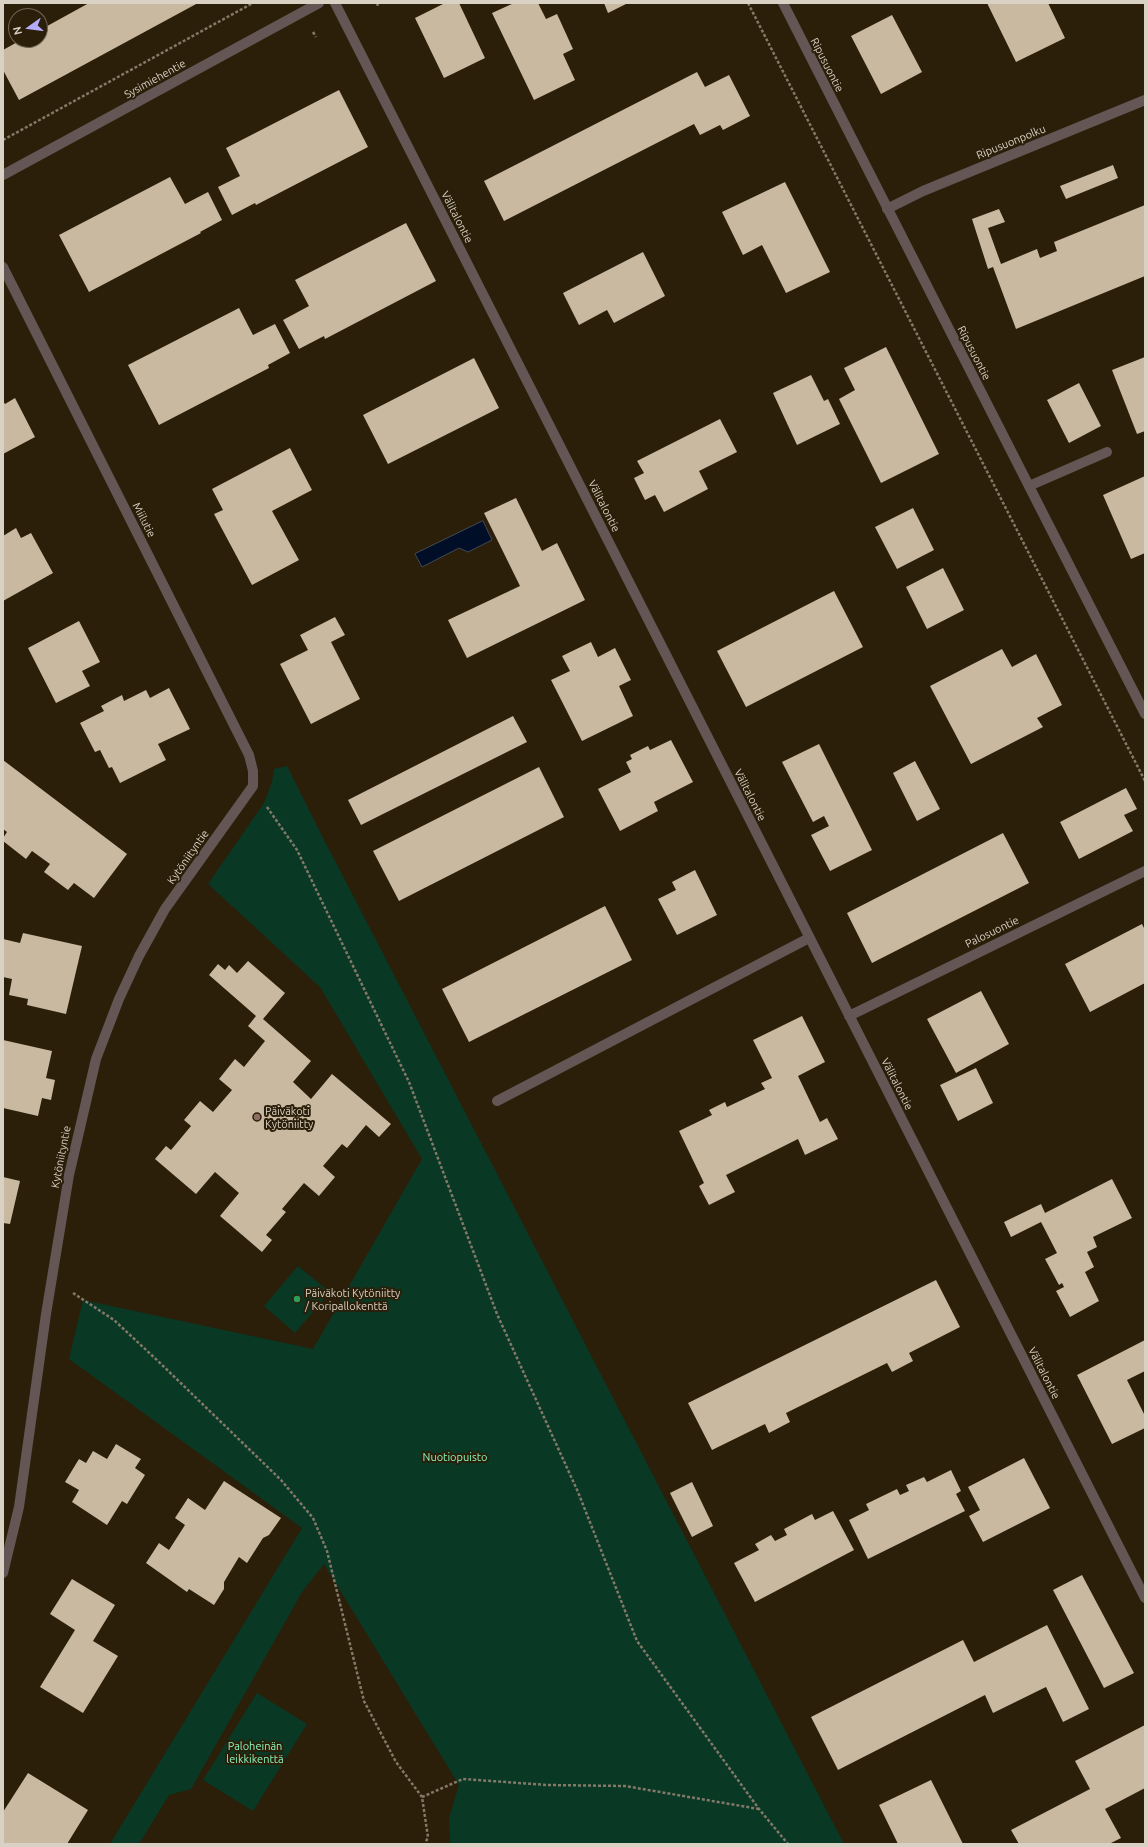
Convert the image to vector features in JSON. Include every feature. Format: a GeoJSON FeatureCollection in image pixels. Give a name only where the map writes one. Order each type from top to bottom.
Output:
{"type":"FeatureCollection","features":[{"type":"Feature","properties":{"kind":"street","name":"Sysimiehentie"},"geometry":{"type":"LineString","coordinates":[[3,175],[319,3]]}},
{"type":"Feature","properties":{"kind":"street","name":"Välitalontie"},"geometry":{"type":"LineString","coordinates":[[335,3],[1145,1598]]}},
{"type":"Feature","properties":{"kind":"street","name":"Ripusuontie"},"geometry":{"type":"LineString","coordinates":[[783,3],[1145,714]]}},
{"type":"Feature","properties":{"kind":"street","name":"Ripusuonpolku"},"geometry":{"type":"LineString","coordinates":[[887,209],[923,191],[1145,100]]}},
{"type":"Feature","properties":{"kind":"street","name":"Miilutie"},"geometry":{"type":"LineString","coordinates":[[3,267],[249,755],[253,771],[253,786]]}},
{"type":"Feature","properties":{"kind":"street"},"geometry":{"type":"LineString","coordinates":[[1029,486],[1107,452]]}},
{"type":"Feature","properties":{"kind":"street","name":"Kytöniityntie"},"geometry":{"type":"LineString","coordinates":[[3,1573],[19,1507],[52,1281],[75,1143],[96,1059],[119,999],[139,956],[166,909],[253,786]]}},
{"type":"Feature","properties":{"kind":"street","name":"Palosuontie"},"geometry":{"type":"LineString","coordinates":[[849,1016],[1145,871]]}},
{"type":"Feature","properties":{"kind":"street"},"geometry":{"type":"LineString","coordinates":[[497,1101],[809,938]]}},
{"type":"Feature","properties":{"kind":"path"},"geometry":{"type":"LineString","coordinates":[[3,140],[253,3]]}},
{"type":"Feature","properties":{"kind":"path"},"geometry":{"type":"LineString","coordinates":[[748,3],[1145,781]]}},
{"type":"Feature","properties":{"kind":"path"},"geometry":{"type":"LineString","coordinates":[[253,786],[297,850],[409,1082],[497,1314],[578,1492],[637,1641],[759,1809],[788,1844]]}},
{"type":"Feature","properties":{"kind":"path"},"geometry":{"type":"LineString","coordinates":[[52,1281],[114,1320],[281,1480],[313,1518],[327,1550],[364,1701],[396,1762],[422,1797],[428,1837],[424,1844]]}},
{"type":"Feature","properties":{"kind":"path"},"geometry":{"type":"LineString","coordinates":[[422,1797],[463,1779],[547,1785],[625,1786],[759,1809]]}},
{"type":"Feature","properties":{"kind":"green space","name":"Nuotiopuisto"},"geometry":{"type":"Polygon","coordinates":[[[287,766],[844,1844],[450,1844],[449,1818],[459,1785],[324,1564],[302,1592],[191,1789],[169,1795],[139,1844],[110,1844],[302,1528],[69,1359],[83,1300],[313,1349],[422,1159],[320,987],[208,884],[264,803],[272,782],[274,769],[287,766]]]}},
{"type":"Feature","properties":{"kind":"green space","name":"Päiväkoti Kytöniitty / Koripallokenttä"},"geometry":{"type":"Polygon","coordinates":[[[298,1266],[330,1292],[295,1333],[264,1306],[298,1266]]]}},
{"type":"Feature","properties":{"kind":"green space","name":"Paloheinän leikkikenttä"},"geometry":{"type":"Polygon","coordinates":[[[257,1693],[307,1724],[253,1811],[203,1780],[257,1693]]]}},
{"type":"Feature","properties":{"kind":"water"},"geometry":{"type":"Polygon","coordinates":[[[483,521],[492,540],[468,552],[459,548],[422,567],[415,554],[483,521]]]}},
{"type":"Feature","properties":{"kind":"building"},"geometry":{"type":"Polygon","coordinates":[[[89,3],[198,3],[19,100],[3,70],[3,50],[8,47],[48,48],[48,26],[89,3]]]}},
{"type":"Feature","properties":{"kind":"building"},"geometry":{"type":"Polygon","coordinates":[[[445,3],[459,3],[485,58],[444,78],[415,18],[445,3]]]}},
{"type":"Feature","properties":{"kind":"building"},"geometry":{"type":"Polygon","coordinates":[[[514,3],[538,3],[546,19],[557,14],[573,49],[563,54],[575,80],[534,100],[492,13],[514,3]]]}},
{"type":"Feature","properties":{"kind":"building"},"geometry":{"type":"Polygon","coordinates":[[[604,3],[628,3],[608,13],[604,3]]]}},
{"type":"Feature","properties":{"kind":"building"},"geometry":{"type":"Polygon","coordinates":[[[987,3],[1048,3],[1065,38],[1016,62],[987,3]]]}},
{"type":"Feature","properties":{"kind":"building"},"geometry":{"type":"Polygon","coordinates":[[[892,15],[922,72],[881,94],[851,36],[892,15]]]}},
{"type":"Feature","properties":{"kind":"building"},"geometry":{"type":"Polygon","coordinates":[[[697,72],[705,87],[729,75],[750,116],[723,130],[720,125],[700,135],[694,124],[504,221],[484,181],[697,72]]]}},
{"type":"Feature","properties":{"kind":"building"},"geometry":{"type":"Polygon","coordinates":[[[339,90],[368,147],[256,205],[255,203],[232,215],[218,187],[240,176],[226,148],[339,90]]]}},
{"type":"Feature","properties":{"kind":"building"},"geometry":{"type":"Polygon","coordinates":[[[1113,165],[1118,178],[1066,199],[1060,186],[1113,165]]]}},
{"type":"Feature","properties":{"kind":"building"},"geometry":{"type":"Polygon","coordinates":[[[170,177],[185,204],[208,192],[222,220],[200,232],[201,233],[89,292],[59,235],[170,177]]]}},
{"type":"Feature","properties":{"kind":"building"},"geometry":{"type":"Polygon","coordinates":[[[785,182],[830,272],[786,293],[762,245],[743,255],[722,212],[785,182]]]}},
{"type":"Feature","properties":{"kind":"building"},"geometry":{"type":"Polygon","coordinates":[[[1145,205],[1145,276],[1016,329],[993,267],[988,269],[972,219],[999,209],[1005,222],[988,228],[1001,264],[1037,249],[1040,258],[1057,251],[1054,242],[1145,205]]]}},
{"type":"Feature","properties":{"kind":"building"},"geometry":{"type":"Polygon","coordinates":[[[406,223],[436,281],[325,339],[324,336],[299,349],[283,320],[309,306],[295,280],[406,223]]]}},
{"type":"Feature","properties":{"kind":"building"},"geometry":{"type":"Polygon","coordinates":[[[643,252],[665,296],[614,323],[607,310],[579,325],[563,293],[643,252]]]}},
{"type":"Feature","properties":{"kind":"building"},"geometry":{"type":"Polygon","coordinates":[[[239,308],[253,335],[275,324],[290,353],[268,365],[269,368],[159,425],[128,365],[239,308]]]}},
{"type":"Feature","properties":{"kind":"building"},"geometry":{"type":"Polygon","coordinates":[[[886,347],[939,454],[881,483],[839,399],[855,390],[844,368],[886,347]]]}},
{"type":"Feature","properties":{"kind":"building"},"geometry":{"type":"Polygon","coordinates":[[[1145,357],[1145,431],[1137,434],[1112,370],[1145,357]]]}},
{"type":"Feature","properties":{"kind":"building"},"geometry":{"type":"Polygon","coordinates":[[[474,358],[499,408],[388,464],[363,415],[474,358]]]}},
{"type":"Feature","properties":{"kind":"building"},"geometry":{"type":"Polygon","coordinates":[[[811,375],[824,401],[828,399],[840,424],[797,445],[773,393],[811,375]]]}},
{"type":"Feature","properties":{"kind":"building"},"geometry":{"type":"Polygon","coordinates":[[[1079,383],[1101,426],[1069,443],[1047,400],[1079,383]]]}},
{"type":"Feature","properties":{"kind":"building"},"geometry":{"type":"Polygon","coordinates":[[[15,398],[35,437],[3,454],[3,401],[5,404],[15,398]]]}},
{"type":"Feature","properties":{"kind":"building"},"geometry":{"type":"Polygon","coordinates":[[[720,419],[737,452],[699,471],[708,489],[664,512],[655,495],[645,500],[634,478],[644,473],[637,461],[720,419]]]}},
{"type":"Feature","properties":{"kind":"building"},"geometry":{"type":"Polygon","coordinates":[[[290,448],[312,490],[272,511],[299,560],[252,585],[214,514],[223,510],[212,489],[290,448]]]}},
{"type":"Feature","properties":{"kind":"building"},"geometry":{"type":"Polygon","coordinates":[[[1145,476],[1145,553],[1131,559],[1103,495],[1145,476]]]}},
{"type":"Feature","properties":{"kind":"building"},"geometry":{"type":"Polygon","coordinates":[[[516,498],[542,551],[557,543],[585,600],[467,658],[448,620],[520,586],[484,513],[516,498]]]}},
{"type":"Feature","properties":{"kind":"building"},"geometry":{"type":"Polygon","coordinates":[[[913,508],[934,550],[897,569],[875,527],[913,508]]]}},
{"type":"Feature","properties":{"kind":"building"},"geometry":{"type":"Polygon","coordinates":[[[16,528],[21,538],[31,533],[53,573],[3,601],[3,536],[16,528]]]}},
{"type":"Feature","properties":{"kind":"building"},"geometry":{"type":"Polygon","coordinates":[[[943,568],[964,610],[927,629],[906,587],[943,568]]]}},
{"type":"Feature","properties":{"kind":"building"},"geometry":{"type":"Polygon","coordinates":[[[834,591],[863,647],[746,707],[717,651],[834,591]]]}},
{"type":"Feature","properties":{"kind":"building"},"geometry":{"type":"Polygon","coordinates":[[[335,617],[345,635],[331,642],[360,699],[311,724],[280,664],[308,650],[300,635],[335,617]]]}},
{"type":"Feature","properties":{"kind":"building"},"geometry":{"type":"Polygon","coordinates":[[[79,621],[100,662],[82,671],[90,686],[56,703],[28,648],[79,621]]]}},
{"type":"Feature","properties":{"kind":"building"},"geometry":{"type":"Polygon","coordinates":[[[591,642],[598,657],[615,648],[631,680],[619,686],[633,716],[582,741],[551,680],[570,671],[562,656],[591,642]]]}},
{"type":"Feature","properties":{"kind":"building"},"geometry":{"type":"Polygon","coordinates":[[[1002,649],[1012,667],[1036,654],[1062,705],[1037,718],[1043,727],[971,764],[930,686],[1002,649]]]}},
{"type":"Feature","properties":{"kind":"building"},"geometry":{"type":"Polygon","coordinates":[[[169,688],[190,729],[158,744],[166,760],[120,783],[112,767],[109,768],[100,750],[95,752],[80,723],[104,711],[101,706],[122,695],[124,701],[146,690],[150,698],[169,688]]]}},
{"type":"Feature","properties":{"kind":"building"},"geometry":{"type":"Polygon","coordinates":[[[513,716],[527,742],[361,825],[348,800],[513,716]]]}},
{"type":"Feature","properties":{"kind":"building"},"geometry":{"type":"Polygon","coordinates":[[[671,740],[693,782],[654,802],[658,811],[620,831],[598,789],[631,772],[626,762],[632,759],[630,755],[648,746],[650,750],[671,740]]]}},
{"type":"Feature","properties":{"kind":"building"},"geometry":{"type":"Polygon","coordinates":[[[819,744],[872,850],[830,871],[811,835],[829,826],[824,816],[813,822],[782,762],[819,744]]]}},
{"type":"Feature","properties":{"kind":"building"},"geometry":{"type":"Polygon","coordinates":[[[3,760],[127,854],[94,898],[74,883],[68,890],[44,872],[50,864],[32,851],[26,859],[3,841],[3,838],[7,832],[3,829],[3,760]]]}},
{"type":"Feature","properties":{"kind":"building"},"geometry":{"type":"Polygon","coordinates":[[[915,761],[940,809],[917,821],[893,773],[915,761]]]}},
{"type":"Feature","properties":{"kind":"building"},"geometry":{"type":"Polygon","coordinates":[[[539,767],[564,817],[399,901],[373,851],[539,767]]]}},
{"type":"Feature","properties":{"kind":"building"},"geometry":{"type":"Polygon","coordinates":[[[1126,788],[1137,809],[1124,815],[1133,831],[1079,859],[1060,822],[1126,788]]]}},
{"type":"Feature","properties":{"kind":"building"},"geometry":{"type":"Polygon","coordinates":[[[1003,833],[1029,883],[872,963],[847,913],[1003,833]]]}},
{"type":"Feature","properties":{"kind":"building"},"geometry":{"type":"Polygon","coordinates":[[[695,870],[717,915],[677,935],[658,899],[676,890],[672,882],[695,870]]]}},
{"type":"Feature","properties":{"kind":"building"},"geometry":{"type":"Polygon","coordinates":[[[605,906],[632,960],[469,1042],[442,989],[605,906]]]}},
{"type":"Feature","properties":{"kind":"building"},"geometry":{"type":"Polygon","coordinates":[[[1142,924],[1145,930],[1145,983],[1090,1012],[1065,964],[1142,924]]]}},
{"type":"Feature","properties":{"kind":"building"},"geometry":{"type":"Polygon","coordinates":[[[23,933],[82,946],[66,1014],[27,1005],[28,999],[9,995],[12,979],[3,977],[3,939],[20,943],[23,933]]]}},
{"type":"Feature","properties":{"kind":"building","name":"Päiväkoti Kytöniitty"},"geometry":{"type":"Polygon","coordinates":[[[248,961],[285,993],[263,1019],[311,1061],[293,1082],[311,1099],[332,1074],[391,1124],[379,1137],[366,1125],[347,1148],[342,1144],[323,1166],[335,1177],[319,1196],[304,1183],[282,1209],[286,1212],[266,1235],[272,1240],[262,1252],[220,1216],[239,1193],[215,1172],[196,1194],[155,1159],[166,1146],[171,1150],[191,1126],[184,1120],[200,1101],[213,1112],[232,1090],[219,1079],[235,1059],[244,1067],[265,1041],[248,1026],[256,1016],[209,975],[218,964],[225,970],[229,965],[237,973],[248,961]]]}},
{"type":"Feature","properties":{"kind":"building"},"geometry":{"type":"Polygon","coordinates":[[[981,991],[1009,1044],[956,1073],[927,1019],[981,991]]]}},
{"type":"Feature","properties":{"kind":"building"},"geometry":{"type":"Polygon","coordinates":[[[802,1016],[825,1062],[798,1076],[820,1122],[827,1118],[838,1139],[805,1155],[798,1139],[726,1175],[735,1192],[709,1205],[699,1186],[704,1183],[679,1131],[712,1115],[709,1110],[725,1102],[727,1107],[765,1089],[761,1083],[772,1078],[753,1040],[802,1016]]]}},
{"type":"Feature","properties":{"kind":"building"},"geometry":{"type":"Polygon","coordinates":[[[3,1040],[52,1051],[46,1078],[55,1080],[51,1100],[42,1098],[38,1116],[3,1108],[3,1040]]]}},
{"type":"Feature","properties":{"kind":"building"},"geometry":{"type":"Polygon","coordinates":[[[976,1068],[993,1103],[958,1121],[940,1085],[976,1068]]]}},
{"type":"Feature","properties":{"kind":"building"},"geometry":{"type":"Polygon","coordinates":[[[3,1177],[20,1181],[10,1224],[3,1223],[3,1177]]]}},
{"type":"Feature","properties":{"kind":"building"},"geometry":{"type":"Polygon","coordinates":[[[1112,1179],[1132,1218],[1093,1237],[1097,1247],[1087,1252],[1094,1267],[1085,1272],[1099,1301],[1070,1317],[1056,1291],[1064,1287],[1062,1283],[1059,1285],[1045,1259],[1057,1253],[1041,1222],[1011,1237],[1004,1222],[1041,1204],[1045,1213],[1112,1179]]]}},
{"type":"Feature","properties":{"kind":"building"},"geometry":{"type":"Polygon","coordinates":[[[936,1280],[960,1327],[909,1353],[913,1361],[892,1372],[887,1363],[786,1413],[790,1422],[769,1433],[765,1424],[712,1450],[688,1403],[936,1280]]]}},
{"type":"Feature","properties":{"kind":"building"},"geometry":{"type":"Polygon","coordinates":[[[1145,1340],[1145,1371],[1127,1380],[1145,1416],[1145,1428],[1112,1444],[1077,1375],[1145,1340]]]}},
{"type":"Feature","properties":{"kind":"building"},"geometry":{"type":"Polygon","coordinates":[[[116,1444],[141,1459],[135,1468],[145,1475],[127,1504],[122,1501],[107,1525],[72,1502],[79,1490],[65,1482],[79,1459],[86,1463],[93,1451],[107,1459],[116,1444]]]}},
{"type":"Feature","properties":{"kind":"building"},"geometry":{"type":"Polygon","coordinates":[[[1024,1458],[1050,1508],[983,1542],[969,1516],[980,1510],[968,1487],[1024,1458]]]}},
{"type":"Feature","properties":{"kind":"building"},"geometry":{"type":"Polygon","coordinates":[[[951,1470],[961,1491],[956,1494],[965,1511],[868,1559],[849,1520],[869,1510],[866,1504],[897,1489],[900,1495],[909,1491],[906,1485],[924,1477],[927,1482],[951,1470]]]}},
{"type":"Feature","properties":{"kind":"building"},"geometry":{"type":"Polygon","coordinates":[[[224,1481],[281,1518],[269,1535],[263,1538],[247,1563],[239,1557],[224,1582],[224,1589],[214,1605],[189,1589],[187,1592],[146,1563],[159,1543],[169,1550],[185,1525],[175,1518],[188,1498],[205,1510],[224,1481]]]}},
{"type":"Feature","properties":{"kind":"building"},"geometry":{"type":"Polygon","coordinates":[[[692,1482],[713,1526],[692,1537],[670,1493],[692,1482]]]}},
{"type":"Feature","properties":{"kind":"building"},"geometry":{"type":"Polygon","coordinates":[[[833,1511],[854,1550],[755,1602],[734,1563],[759,1550],[755,1544],[771,1535],[775,1541],[787,1535],[784,1529],[812,1514],[815,1520],[833,1511]]]}},
{"type":"Feature","properties":{"kind":"building"},"geometry":{"type":"Polygon","coordinates":[[[1082,1575],[1134,1673],[1104,1688],[1053,1590],[1082,1575]]]}},
{"type":"Feature","properties":{"kind":"building"},"geometry":{"type":"Polygon","coordinates":[[[72,1579],[115,1605],[93,1641],[118,1656],[83,1713],[40,1687],[75,1630],[50,1614],[72,1579]]]}},
{"type":"Feature","properties":{"kind":"building"},"geometry":{"type":"Polygon","coordinates":[[[1047,1625],[1089,1709],[1063,1722],[1046,1687],[993,1713],[985,1695],[838,1770],[811,1717],[963,1640],[974,1662],[1047,1625]]]}},
{"type":"Feature","properties":{"kind":"building"},"geometry":{"type":"Polygon","coordinates":[[[1145,1725],[1145,1788],[1105,1809],[1121,1838],[1109,1844],[1019,1844],[1011,1830],[1090,1789],[1075,1761],[1145,1725]]]}},
{"type":"Feature","properties":{"kind":"building"},"geometry":{"type":"Polygon","coordinates":[[[28,1773],[88,1810],[67,1844],[3,1844],[3,1812],[28,1773]]]}},
{"type":"Feature","properties":{"kind":"building"},"geometry":{"type":"Polygon","coordinates":[[[931,1780],[963,1844],[898,1844],[879,1805],[931,1780]]]}},
{"type":"Feature","properties":{"kind":"place","name":"Päiväkoti Kytöniitty"},"geometry":{"type":"Point","coordinates":[257,1117]}},
{"type":"Feature","properties":{"kind":"place","name":"Päiväkoti Kytöniitty / Koripallokenttä"},"geometry":{"type":"Point","coordinates":[297,1299]}}]}
